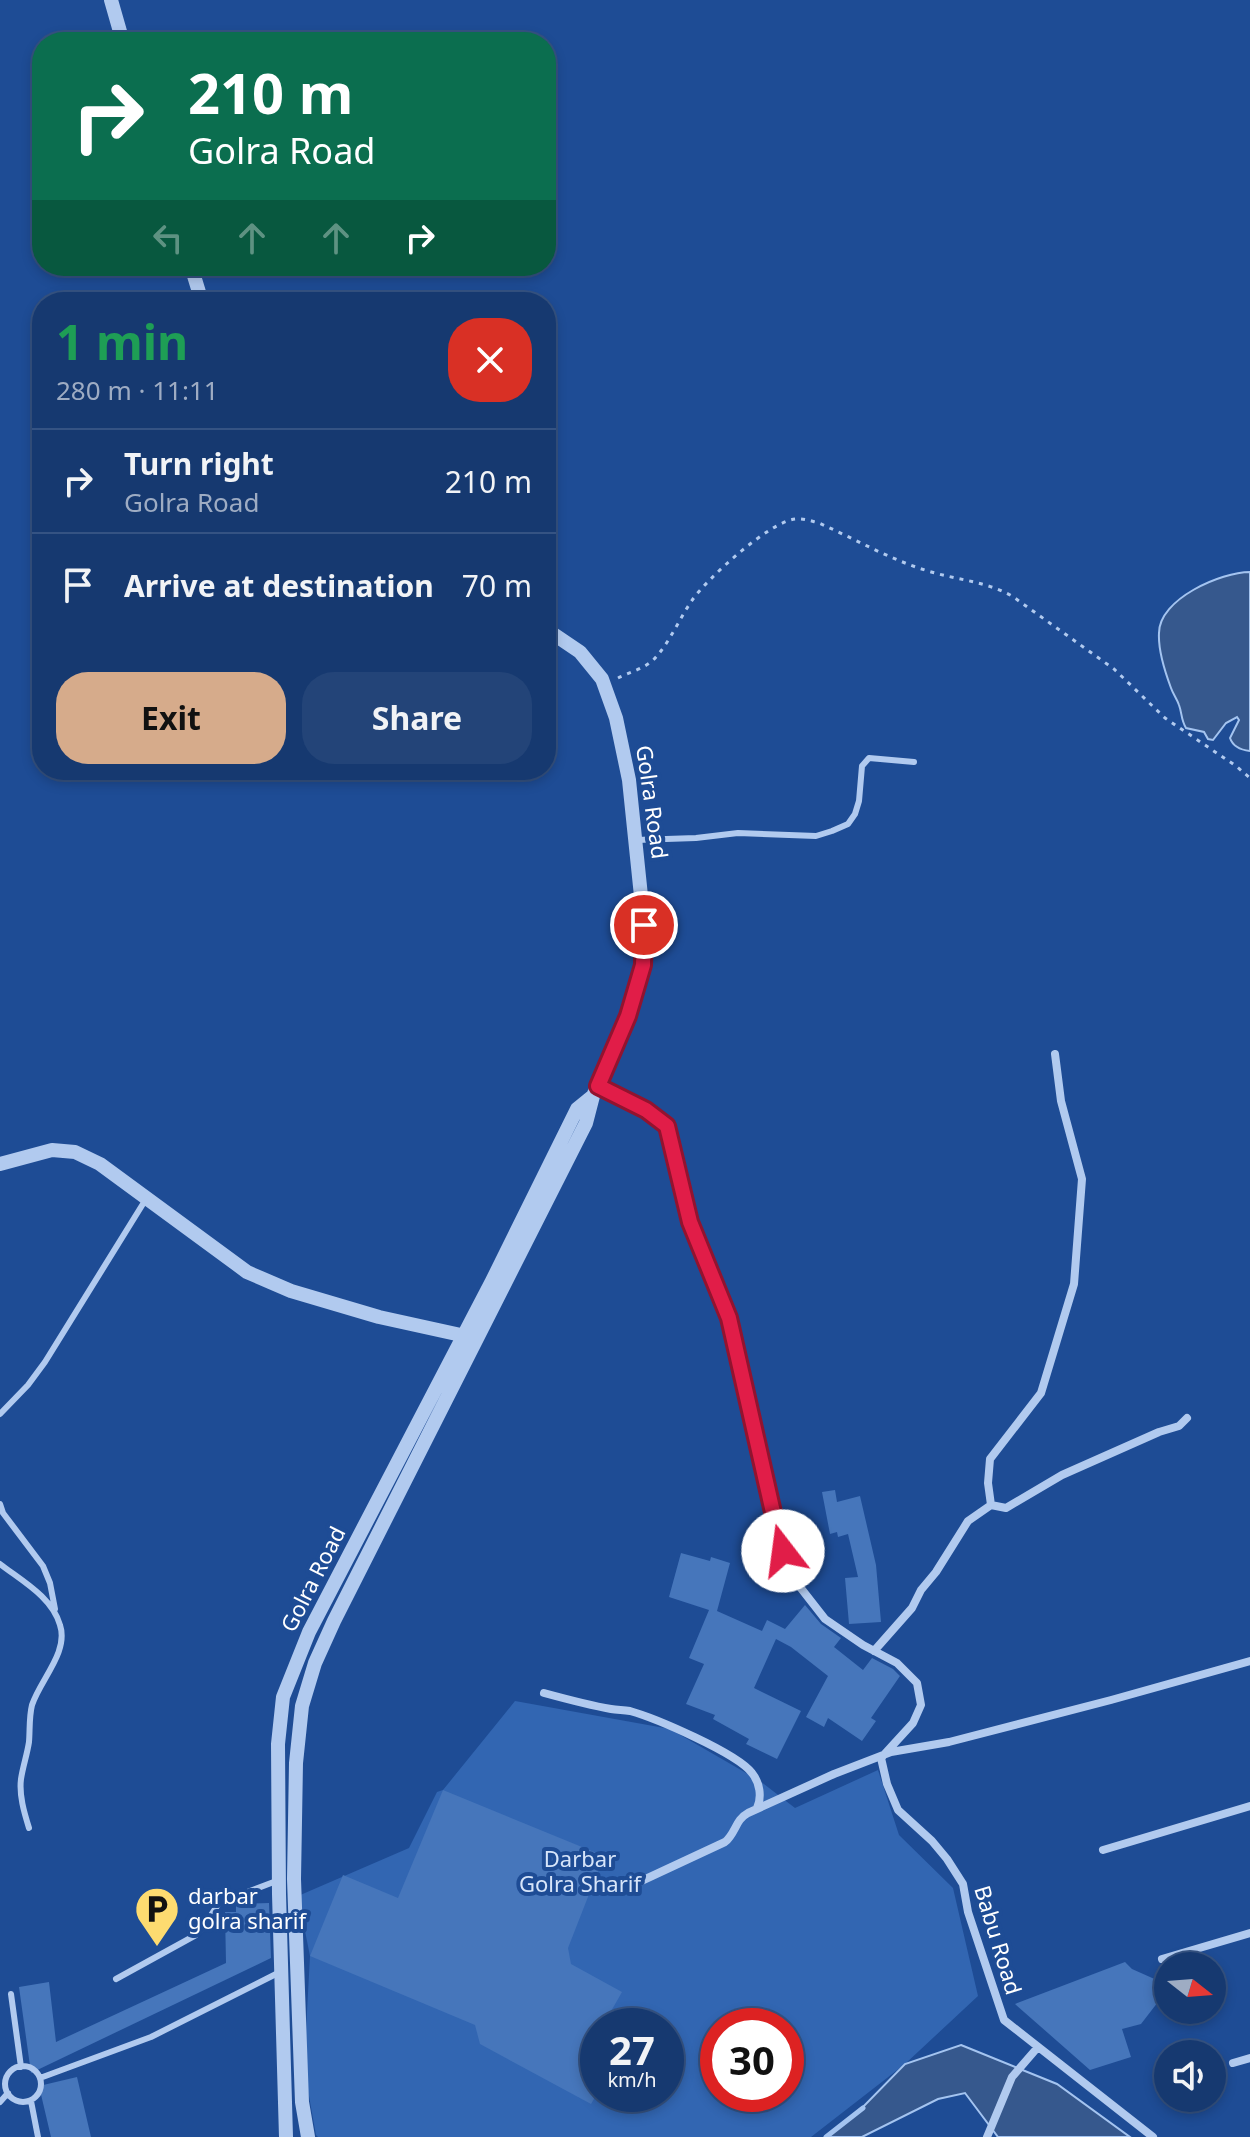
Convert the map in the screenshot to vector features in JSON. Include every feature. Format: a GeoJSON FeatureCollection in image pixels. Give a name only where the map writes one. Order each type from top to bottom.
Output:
{"type":"FeatureCollection","features":[{"type":"Feature","properties":{"kind":"street"},"geometry":{"type":"LineString","coordinates":[[111,0],[120,32]]}},
{"type":"Feature","properties":{"kind":"street","name":"Golra Road"},"geometry":{"type":"LineString","coordinates":[[308,2137],[302,2102],[294,1879],[296,1763],[302,1706],[315,1663],[334,1621],[577,1109],[595,1091],[628,1016],[643,965],[644,925],[636,840],[629,780],[616,718],[604,685],[580,652],[556,636]]}},
{"type":"Feature","properties":{"kind":"street"},"geometry":{"type":"LineString","coordinates":[[991,1505],[988,1483],[990,1459],[1041,1393],[1074,1284],[1082,1179],[1061,1101],[1055,1054]]}},
{"type":"Feature","properties":{"kind":"street"},"geometry":{"type":"LineString","coordinates":[[595,1091],[646,1110],[667,1126],[690,1222],[729,1318],[789,1573],[825,1619],[897,1663],[917,1683],[921,1705],[913,1723],[881,1758]]}},
{"type":"Feature","properties":{"kind":"street"},"geometry":{"type":"LineString","coordinates":[[0,1164],[52,1150],[75,1152],[100,1164],[247,1272],[291,1291],[379,1317],[470,1337]]}},
{"type":"Feature","properties":{"kind":"street","name":"Golra Road"},"geometry":{"type":"LineString","coordinates":[[286,2137],[278,1744],[283,1697],[309,1632],[470,1337]]}},
{"type":"Feature","properties":{"kind":"street"},"geometry":{"type":"LineString","coordinates":[[874,1651],[912,1608],[968,1521],[991,1505],[1006,1508],[1062,1475],[1179,1426],[1187,1418]]}},
{"type":"Feature","properties":{"kind":"street"},"geometry":{"type":"LineString","coordinates":[[637,1883],[725,1842],[731,1837],[740,1817],[891,1752],[949,1742],[1250,1661]]}},
{"type":"Feature","properties":{"kind":"street"},"geometry":{"type":"LineString","coordinates":[[544,1693],[626,1710],[649,1718],[740,1762],[753,1774],[760,1794],[756,1809]]}},
{"type":"Feature","properties":{"kind":"street","name":"Babu Road"},"geometry":{"type":"LineString","coordinates":[[881,1758],[898,1810],[932,1841],[963,1884],[968,1912],[1004,2020],[1153,2137]]}},
{"type":"Feature","properties":{"kind":"street"},"geometry":{"type":"LineString","coordinates":[[1103,1850],[1250,1806]]}},
{"type":"Feature","properties":{"kind":"street"},"geometry":{"type":"LineString","coordinates":[[1186,1952],[1250,1933]]}},
{"type":"Feature","properties":{"kind":"street"},"geometry":{"type":"LineString","coordinates":[[987,2137],[1012,2077],[1038,2047]]}},
{"type":"Feature","properties":{"kind":"street"},"geometry":{"type":"LineString","coordinates":[[1233,2063],[1250,2058]]}},
{"type":"Feature","properties":{"kind":"lane"},"geometry":{"type":"LineString","coordinates":[[636,840],[738,833],[816,836],[848,824],[855,814],[862,766],[869,758],[914,762]]}},
{"type":"Feature","properties":{"kind":"lane"},"geometry":{"type":"LineString","coordinates":[[0,1414],[45,1362],[146,1199]]}},
{"type":"Feature","properties":{"kind":"lane"},"geometry":{"type":"LineString","coordinates":[[0,1504],[3,1513],[43,1566],[62,1628],[61,1644],[32,1706],[27,1759],[21,1780],[21,1795],[29,1828]]}},
{"type":"Feature","properties":{"kind":"lane"},"geometry":{"type":"LineString","coordinates":[[0,1564],[45,1598],[55,1611]]}},
{"type":"Feature","properties":{"kind":"lane"},"geometry":{"type":"LineString","coordinates":[[116,1979],[196,1935],[219,1903],[279,1880]]}},
{"type":"Feature","properties":{"kind":"lane"},"geometry":{"type":"LineString","coordinates":[[40,2078],[151,2037],[281,1972]]}},
{"type":"Feature","properties":{"kind":"lane"},"geometry":{"type":"LineString","coordinates":[[11,1994],[21,2067]]}},
{"type":"Feature","properties":{"kind":"lane"},"geometry":{"type":"LineString","coordinates":[[21,2067],[32,2069],[40,2078],[40,2090],[31,2101],[16,2101],[8,2093],[6,2087],[11,2071],[21,2067]]}},
{"type":"Feature","properties":{"kind":"lane"},"geometry":{"type":"LineString","coordinates":[[0,2102],[8,2093]]}},
{"type":"Feature","properties":{"kind":"lane"},"geometry":{"type":"LineString","coordinates":[[31,2101],[38,2137]]}},
{"type":"Feature","properties":{"kind":"path"},"geometry":{"type":"LineString","coordinates":[[604,685],[655,659],[701,588],[762,535],[780,523],[806,520],[928,571],[980,582],[1012,596],[1114,669],[1165,718],[1247,772],[1250,778]]}},
{"type":"Feature","properties":{"kind":"green space","name":"Darbar Golra Sharif"},"geometry":{"type":"Polygon","coordinates":[[[515,1701],[670,1729],[760,1781],[795,1808],[878,1770],[899,1835],[953,1888],[978,1996],[905,2064],[811,2137],[318,2137],[304,2068],[310,1956],[298,1896],[409,1848],[437,1792],[443,1790],[515,1701]]]}},
{"type":"Feature","properties":{"kind":"shaded area"},"geometry":{"type":"Polygon","coordinates":[[[1250,572],[1250,751],[1238,748],[1230,738],[1239,720],[1237,717],[1226,723],[1213,740],[1208,739],[1204,732],[1186,728],[1164,668],[1159,633],[1169,609],[1180,599],[1208,582],[1250,572]]]}},
{"type":"Feature","properties":{"kind":"shaded area"},"geometry":{"type":"Polygon","coordinates":[[[961,2045],[1057,2084],[1130,2137],[998,2137],[965,2093],[938,2099],[862,2137],[826,2137],[860,2110],[905,2064],[961,2045]]]}},
{"type":"Feature","properties":{"kind":"building"},"geometry":{"type":"Polygon","coordinates":[[[835,1490],[837,1502],[860,1496],[876,1565],[881,1622],[849,1624],[845,1578],[858,1577],[848,1534],[838,1537],[837,1532],[830,1534],[822,1492],[835,1490]]]}},
{"type":"Feature","properties":{"kind":"building"},"geometry":{"type":"Polygon","coordinates":[[[681,1553],[730,1563],[717,1611],[762,1631],[767,1620],[785,1629],[805,1605],[821,1624],[841,1638],[834,1647],[863,1670],[872,1658],[900,1676],[871,1718],[876,1721],[862,1741],[828,1718],[824,1727],[806,1717],[828,1676],[776,1639],[754,1688],[801,1711],[777,1759],[746,1744],[749,1739],[713,1719],[715,1715],[686,1704],[704,1664],[689,1658],[709,1610],[669,1597],[681,1553]]]}},
{"type":"Feature","properties":{"kind":"building"},"geometry":{"type":"Polygon","coordinates":[[[443,1790],[604,1856],[568,1948],[571,1964],[622,1992],[613,2008],[580,2008],[580,2098],[480,2044],[475,2025],[310,1956],[343,1875],[398,1898],[443,1790]]]}},
{"type":"Feature","properties":{"kind":"building"},"geometry":{"type":"Polygon","coordinates":[[[269,1903],[271,1958],[31,2073],[19,1987],[49,1982],[56,2042],[226,1963],[225,1912],[236,1912],[236,1904],[269,1903]]]}},
{"type":"Feature","properties":{"kind":"building"},"geometry":{"type":"Polygon","coordinates":[[[1125,1962],[1132,1969],[1154,1979],[1154,2007],[1141,2024],[1122,2029],[1131,2057],[1090,2070],[1015,2004],[1125,1962]]]}},
{"type":"Feature","properties":{"kind":"building"},"geometry":{"type":"Polygon","coordinates":[[[77,2077],[91,2137],[51,2137],[39,2086],[77,2077]]]}},
{"type":"Feature","properties":{"kind":"waterway"},"geometry":{"type":"LineString","coordinates":[[826,2137],[863,2108]]}},
{"type":"Feature","properties":{"kind":"place","name":"darbar golra sharif"},"geometry":{"type":"Point","coordinates":[157,1948]}},
{"type":"Feature","properties":{"kind":"route"},"geometry":{"type":"LineString","coordinates":[[644,925],[643,965],[628,1016],[598,1086],[646,1110],[667,1126],[690,1222],[729,1318],[783,1551]]}}]}
